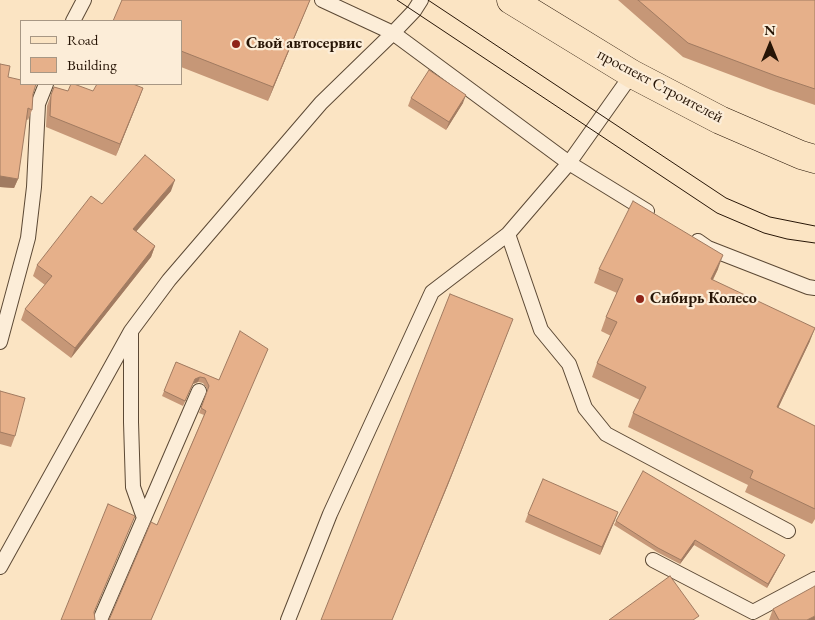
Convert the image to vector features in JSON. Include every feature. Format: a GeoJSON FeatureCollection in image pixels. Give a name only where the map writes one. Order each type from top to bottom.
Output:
{"type":"FeatureCollection","features":[{"type":"Feature","properties":{"kind":"main road","name":"проспект Строителей"},"geometry":{"type":"LineString","coordinates":[[511,0],[632,74],[720,120],[800,155],[815,159]]}},
{"type":"Feature","properties":{"kind":"lane"},"geometry":{"type":"LineString","coordinates":[[74,20],[84,0]]}},
{"type":"Feature","properties":{"kind":"lane"},"geometry":{"type":"LineString","coordinates":[[322,0],[393,33],[569,163],[659,218]]}},
{"type":"Feature","properties":{"kind":"lane"},"geometry":{"type":"LineString","coordinates":[[0,567],[131,331],[169,280],[321,103],[393,33],[422,0]]}},
{"type":"Feature","properties":{"kind":"lane"},"geometry":{"type":"LineString","coordinates":[[288,620],[330,514],[432,292],[508,234],[569,163],[632,74]]}},
{"type":"Feature","properties":{"kind":"lane"},"geometry":{"type":"LineString","coordinates":[[0,342],[28,238],[34,187],[38,104],[46,85]]}},
{"type":"Feature","properties":{"kind":"lane"},"geometry":{"type":"LineString","coordinates":[[684,233],[708,248],[808,288],[815,288]]}},
{"type":"Feature","properties":{"kind":"lane"},"geometry":{"type":"LineString","coordinates":[[508,234],[541,330],[569,364],[585,408],[606,434],[788,531]]}},
{"type":"Feature","properties":{"kind":"lane"},"geometry":{"type":"LineString","coordinates":[[131,331],[133,487],[144,518]]}},
{"type":"Feature","properties":{"kind":"lane"},"geometry":{"type":"LineString","coordinates":[[100,620],[199,391]]}},
{"type":"Feature","properties":{"kind":"lane"},"geometry":{"type":"LineString","coordinates":[[653,560],[748,616],[815,579]]}},
{"type":"Feature","properties":{"kind":"building","name":"Свой автосервис"},"geometry":{"type":"Polygon","coordinates":[[[122,0],[310,0],[273,87],[182,51],[182,20],[113,20],[122,0]]]}},
{"type":"Feature","properties":{"kind":"building"},"geometry":{"type":"Polygon","coordinates":[[[638,0],[815,0],[815,89],[688,43],[638,0]]]}},
{"type":"Feature","properties":{"kind":"building"},"geometry":{"type":"Polygon","coordinates":[[[0,64],[10,66],[8,77],[20,80],[20,85],[36,85],[32,110],[28,108],[18,179],[0,176],[0,64]]]}},
{"type":"Feature","properties":{"kind":"building"},"geometry":{"type":"Polygon","coordinates":[[[429,70],[466,95],[449,122],[411,98],[429,70]]]}},
{"type":"Feature","properties":{"kind":"building"},"geometry":{"type":"Polygon","coordinates":[[[71,85],[77,85],[93,91],[96,85],[136,85],[143,88],[120,144],[50,116],[51,95],[54,87],[68,91],[71,85]]]}},
{"type":"Feature","properties":{"kind":"building"},"geometry":{"type":"Polygon","coordinates":[[[145,155],[175,180],[133,229],[155,246],[75,348],[25,309],[52,276],[37,265],[91,196],[102,204],[145,155]]]}},
{"type":"Feature","properties":{"kind":"building"},"geometry":{"type":"Polygon","coordinates":[[[633,201],[723,255],[711,279],[815,328],[777,407],[815,426],[815,509],[750,478],[753,471],[633,413],[646,387],[597,363],[617,322],[606,317],[623,279],[599,269],[633,201]]]}},
{"type":"Feature","properties":{"kind":"building"},"geometry":{"type":"Polygon","coordinates":[[[450,294],[513,319],[453,471],[392,620],[321,620],[450,294]]]}},
{"type":"Feature","properties":{"kind":"building"},"geometry":{"type":"Polygon","coordinates":[[[240,331],[268,349],[151,620],[109,620],[151,522],[157,525],[206,411],[201,408],[209,386],[205,378],[195,379],[185,401],[164,391],[176,362],[219,380],[240,331]]]}},
{"type":"Feature","properties":{"kind":"building"},"geometry":{"type":"Polygon","coordinates":[[[0,391],[25,398],[15,436],[0,432],[0,391]]]}},
{"type":"Feature","properties":{"kind":"building"},"geometry":{"type":"Polygon","coordinates":[[[643,471],[785,555],[768,584],[695,540],[681,560],[658,548],[616,521],[643,471]]]}},
{"type":"Feature","properties":{"kind":"building"},"geometry":{"type":"Polygon","coordinates":[[[543,479],[618,512],[602,547],[528,514],[543,479]]]}},
{"type":"Feature","properties":{"kind":"building"},"geometry":{"type":"Polygon","coordinates":[[[108,504],[135,516],[94,612],[95,620],[61,620],[108,504]]]}},
{"type":"Feature","properties":{"kind":"building"},"geometry":{"type":"Polygon","coordinates":[[[670,576],[699,616],[693,620],[609,620],[670,576]]]}},
{"type":"Feature","properties":{"kind":"building"},"geometry":{"type":"Polygon","coordinates":[[[815,586],[815,616],[807,620],[779,620],[773,609],[815,586]]]}},
{"type":"Feature","properties":{"kind":"tram line"},"geometry":{"type":"LineString","coordinates":[[397,0],[717,213],[764,233],[815,243]]}},
{"type":"Feature","properties":{"kind":"tram line"},"geometry":{"type":"LineString","coordinates":[[428,0],[726,198],[770,217],[815,226]]}},
{"type":"Feature","properties":{"kind":"place","name":"Свой автосервис"},"geometry":{"type":"Point","coordinates":[236,44]}},
{"type":"Feature","properties":{"kind":"place","name":"Сибирь Колесо"},"geometry":{"type":"Point","coordinates":[640,299]}}]}
